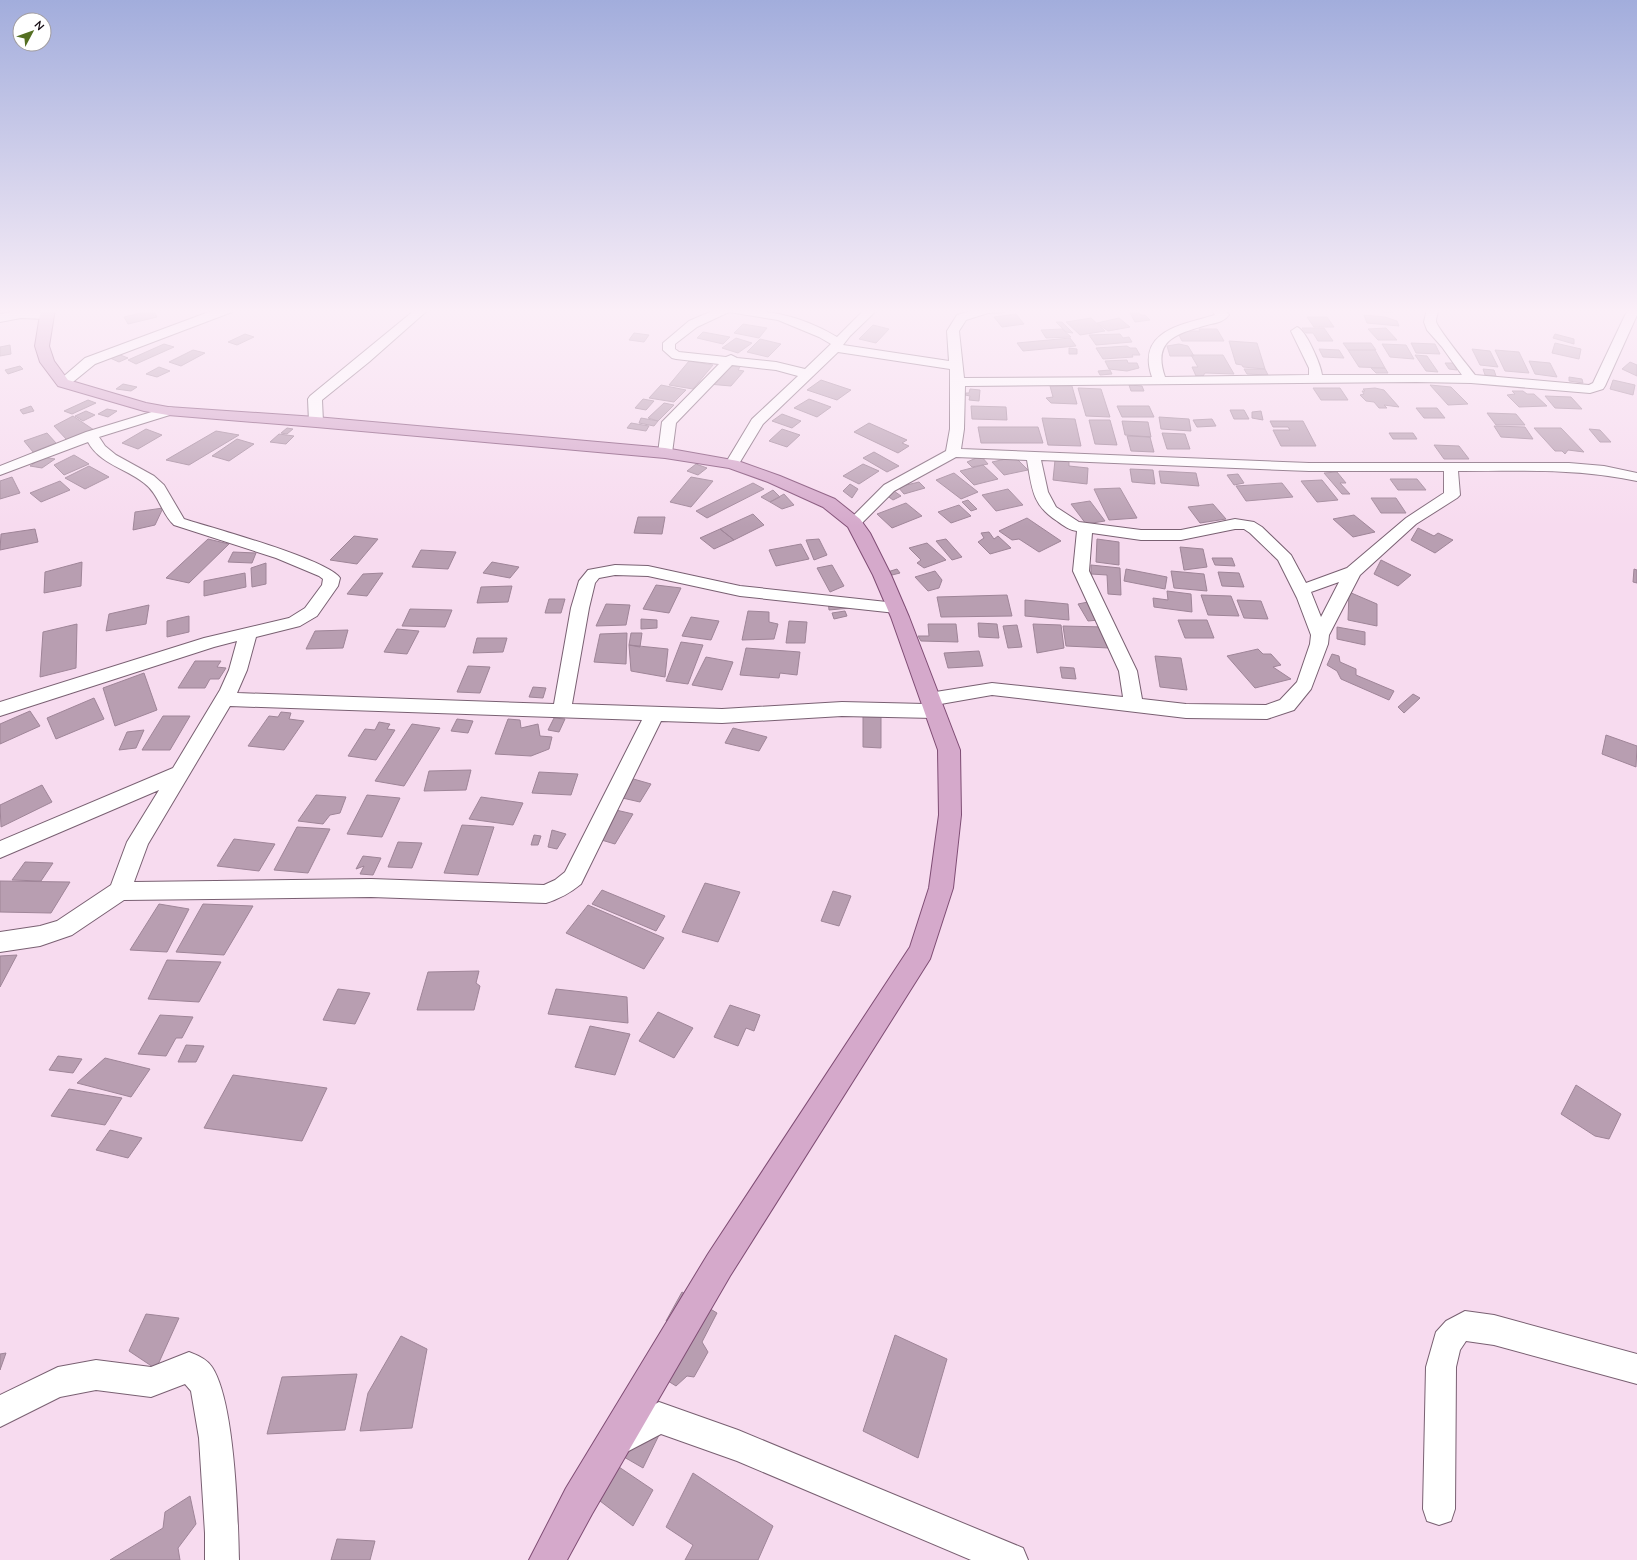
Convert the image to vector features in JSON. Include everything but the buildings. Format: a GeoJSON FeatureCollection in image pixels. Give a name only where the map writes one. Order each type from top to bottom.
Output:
{"type":"FeatureCollection","features":[{"type":"Feature","properties":{"kind":"main road"},"geometry":{"type":"LineString","coordinates":[[63,383],[144,408],[168,411],[316,422],[665,453],[732,464],[774,479],[829,503],[854,524],[868,547],[896,608],[949,750],[950,815],[941,888],[921,951],[719,1266],[579,1501],[547,1560]]}},
{"type":"Feature","properties":{"kind":"street"},"geometry":{"type":"LineString","coordinates":[[316,422],[315,399],[336,382]]}},
{"type":"Feature","properties":{"kind":"street"},"geometry":{"type":"LineString","coordinates":[[665,453],[669,422],[708,382]]}},
{"type":"Feature","properties":{"kind":"street"},"geometry":{"type":"LineString","coordinates":[[732,464],[757,422],[800,382]]}},
{"type":"Feature","properties":{"kind":"street"},"geometry":{"type":"LineString","coordinates":[[953,453],[957,429],[958,382],[1088,382]]}},
{"type":"Feature","properties":{"kind":"street"},"geometry":{"type":"LineString","coordinates":[[1504,382],[1590,389],[1598,386],[1600,382]]}},
{"type":"Feature","properties":{"kind":"street"},"geometry":{"type":"LineString","coordinates":[[0,471],[91,435],[168,411]]}},
{"type":"Feature","properties":{"kind":"street"},"geometry":{"type":"LineString","coordinates":[[0,710],[210,642],[294,622],[311,612],[330,586],[332,578],[325,572],[282,555],[179,522],[159,488],[150,479],[111,458],[99,449],[91,435]]}},
{"type":"Feature","properties":{"kind":"street"},"geometry":{"type":"LineString","coordinates":[[854,524],[889,488],[953,453],[1309,466],[1451,468],[1569,467],[1604,470],[1637,477]]}},
{"type":"Feature","properties":{"kind":"street"},"geometry":{"type":"LineString","coordinates":[[1033,456],[1040,492],[1050,510],[1075,526],[1141,535],[1181,535],[1235,524],[1248,525],[1256,530],[1285,558],[1301,590],[1320,635]]}},
{"type":"Feature","properties":{"kind":"street"},"geometry":{"type":"LineString","coordinates":[[224,699],[562,709],[722,716],[932,705],[992,689],[1186,711],[1267,712],[1287,705],[1305,685],[1320,635],[1353,572],[1410,521],[1452,495],[1451,468]]}},
{"type":"Feature","properties":{"kind":"street"},"geometry":{"type":"LineString","coordinates":[[1085,528],[1081,572],[1128,671],[1134,705]]}},
{"type":"Feature","properties":{"kind":"street"},"geometry":{"type":"LineString","coordinates":[[562,709],[580,608],[587,580],[594,574],[615,570],[648,571],[740,590],[896,608]]}},
{"type":"Feature","properties":{"kind":"street"},"geometry":{"type":"LineString","coordinates":[[1301,590],[1353,572]]}},
{"type":"Feature","properties":{"kind":"street"},"geometry":{"type":"LineString","coordinates":[[120,891],[138,842],[224,699],[238,670],[248,633]]}},
{"type":"Feature","properties":{"kind":"street"},"geometry":{"type":"LineString","coordinates":[[0,942],[40,936],[64,928],[120,891],[371,888],[546,894],[563,886],[573,878],[654,713]]}},
{"type":"Feature","properties":{"kind":"street"},"geometry":{"type":"LineString","coordinates":[[0,850],[179,772]]}},
{"type":"Feature","properties":{"kind":"street"},"geometry":{"type":"LineString","coordinates":[[1439,1509],[1441,1367],[1447,1343],[1456,1331],[1466,1326],[1494,1330],[1637,1369]]}},
{"type":"Feature","properties":{"kind":"street"},"geometry":{"type":"LineString","coordinates":[[0,1412],[26,1397],[58,1382],[96,1375],[151,1382],[189,1367],[200,1376],[206,1387],[215,1438],[222,1533],[222,1560]]}},
{"type":"Feature","properties":{"kind":"street"},"geometry":{"type":"LineString","coordinates":[[615,1442],[659,1418],[738,1446],[1011,1560]]}}]}
